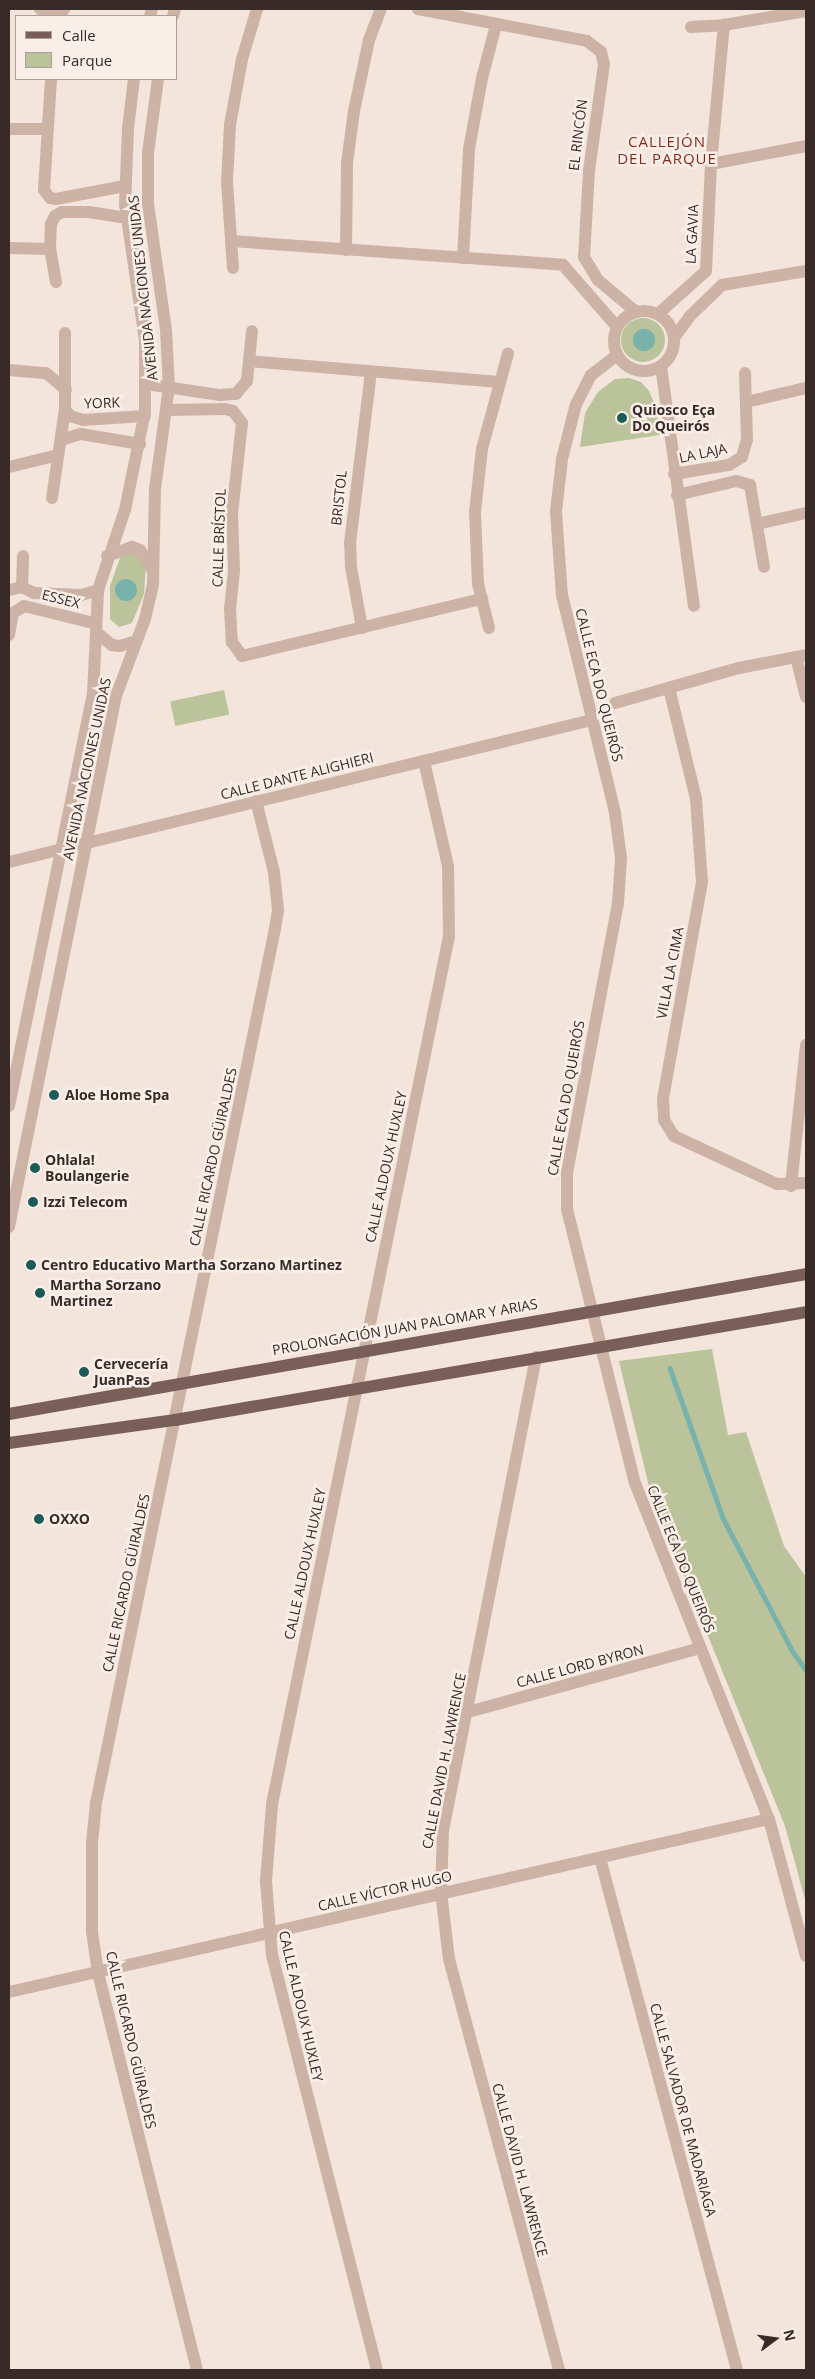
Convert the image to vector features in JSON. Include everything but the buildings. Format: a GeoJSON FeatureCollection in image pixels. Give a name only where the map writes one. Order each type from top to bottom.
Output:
{"type":"FeatureCollection","features":[{"type":"Feature","properties":{"kind":"main road","name":"PROLONGACIÓN JUAN PALOMAR Y ARIAS"},"geometry":{"type":"LineString","coordinates":[[9,1414],[183,1381],[806,1274]]}},
{"type":"Feature","properties":{"kind":"main road"},"geometry":{"type":"LineString","coordinates":[[9,1442],[175,1420],[806,1312]]}},
{"type":"Feature","properties":{"kind":"street"},"geometry":{"type":"LineString","coordinates":[[40,9],[64,12]]}},
{"type":"Feature","properties":{"kind":"street"},"geometry":{"type":"LineString","coordinates":[[233,268],[227,182],[230,126],[242,59],[258,9]]}},
{"type":"Feature","properties":{"kind":"street"},"geometry":{"type":"LineString","coordinates":[[346,250],[348,163],[354,111],[370,40],[381,9]]}},
{"type":"Feature","properties":{"kind":"street","name":"EL RINCÓN"},"geometry":{"type":"LineString","coordinates":[[418,9],[587,41],[601,52],[604,64],[590,164],[584,257],[607,290],[636,312]]}},
{"type":"Feature","properties":{"kind":"street"},"geometry":{"type":"LineString","coordinates":[[691,27],[724,25],[806,11]]}},
{"type":"Feature","properties":{"kind":"street"},"geometry":{"type":"LineString","coordinates":[[463,258],[469,149],[482,78],[496,25]]}},
{"type":"Feature","properties":{"kind":"street","name":"LA GAVIA"},"geometry":{"type":"LineString","coordinates":[[658,314],[706,271],[711,164],[724,25]]}},
{"type":"Feature","properties":{"kind":"street"},"geometry":{"type":"LineString","coordinates":[[51,80],[43,179],[50,198],[124,186]]}},
{"type":"Feature","properties":{"kind":"street","name":"AVENIDA NACIONES UNIDAS"},"geometry":{"type":"LineString","coordinates":[[9,1106],[93,694],[98,590],[107,556],[125,510],[145,416],[144,340],[126,218],[124,186],[134,80]]}},
{"type":"Feature","properties":{"kind":"street","name":"AVENIDA NACIONES UNIDAS"},"geometry":{"type":"LineString","coordinates":[[9,1227],[116,696],[145,619],[154,573],[155,489],[167,410],[168,387],[166,330],[148,204],[148,153],[158,80]]}},
{"type":"Feature","properties":{"kind":"street"},"geometry":{"type":"LineString","coordinates":[[9,129],[47,129]]}},
{"type":"Feature","properties":{"kind":"street"},"geometry":{"type":"LineString","coordinates":[[711,164],[806,146]]}},
{"type":"Feature","properties":{"kind":"street"},"geometry":{"type":"LineString","coordinates":[[56,282],[50,249],[51,224],[62,212],[96,213],[126,218]]}},
{"type":"Feature","properties":{"kind":"street"},"geometry":{"type":"LineString","coordinates":[[231,242],[563,265],[572,272],[617,326]]}},
{"type":"Feature","properties":{"kind":"street"},"geometry":{"type":"LineString","coordinates":[[9,248],[50,249]]}},
{"type":"Feature","properties":{"kind":"street"},"geometry":{"type":"LineString","coordinates":[[674,338],[669,324],[658,314],[636,312],[617,326],[614,341],[617,355],[632,368],[652,370],[661,366],[671,354],[674,338],[690,316],[722,285],[806,272]]}},
{"type":"Feature","properties":{"kind":"street"},"geometry":{"type":"LineString","coordinates":[[146,384],[228,396],[242,390],[247,381],[252,331]]}},
{"type":"Feature","properties":{"kind":"street","name":"YORK"},"geometry":{"type":"LineString","coordinates":[[52,498],[65,409],[65,334]]}},
{"type":"Feature","properties":{"kind":"street"},"geometry":{"type":"LineString","coordinates":[[489,628],[478,584],[476,504],[482,448],[508,353]]}},
{"type":"Feature","properties":{"kind":"street","name":"CALLE ECA DO QUEIRÓS"},"geometry":{"type":"LineString","coordinates":[[617,355],[591,375],[576,404],[562,458],[556,512],[562,595],[615,813],[621,858],[618,903],[565,1186],[569,1222],[641,1501],[769,1819],[806,1956]]}},
{"type":"Feature","properties":{"kind":"street"},"geometry":{"type":"LineString","coordinates":[[249,361],[499,382]]}},
{"type":"Feature","properties":{"kind":"street"},"geometry":{"type":"LineString","coordinates":[[661,366],[674,474],[694,606]]}},
{"type":"Feature","properties":{"kind":"street","name":"YORK"},"geometry":{"type":"LineString","coordinates":[[9,370],[46,373],[66,390]]}},
{"type":"Feature","properties":{"kind":"street","name":"BRISTOL"},"geometry":{"type":"LineString","coordinates":[[362,628],[352,574],[350,543],[371,371]]}},
{"type":"Feature","properties":{"kind":"street","name":"LA LAJA"},"geometry":{"type":"LineString","coordinates":[[674,474],[729,465],[742,457],[747,440],[745,373]]}},
{"type":"Feature","properties":{"kind":"street"},"geometry":{"type":"LineString","coordinates":[[746,402],[806,388]]}},
{"type":"Feature","properties":{"kind":"street","name":"YORK"},"geometry":{"type":"LineString","coordinates":[[65,409],[70,416],[83,420],[145,416]]}},
{"type":"Feature","properties":{"kind":"street","name":"CALLE BRÍSTOL"},"geometry":{"type":"LineString","coordinates":[[167,410],[225,409],[233,411],[242,423],[232,513],[234,571],[230,608],[232,642],[238,653],[248,656],[362,628]]}},
{"type":"Feature","properties":{"kind":"street"},"geometry":{"type":"LineString","coordinates":[[61,440],[81,434],[140,444]]}},
{"type":"Feature","properties":{"kind":"street"},"geometry":{"type":"LineString","coordinates":[[9,467],[58,455]]}},
{"type":"Feature","properties":{"kind":"street"},"geometry":{"type":"LineString","coordinates":[[677,495],[743,481],[752,491],[764,567]]}},
{"type":"Feature","properties":{"kind":"street"},"geometry":{"type":"LineString","coordinates":[[758,524],[806,513]]}},
{"type":"Feature","properties":{"kind":"street"},"geometry":{"type":"LineString","coordinates":[[107,556],[132,547],[140,550],[154,573]]}},
{"type":"Feature","properties":{"kind":"street"},"geometry":{"type":"LineString","coordinates":[[22,587],[23,556]]}},
{"type":"Feature","properties":{"kind":"street","name":"ESSEX"},"geometry":{"type":"LineString","coordinates":[[9,590],[22,587],[34,593],[90,594],[98,590]]}},
{"type":"Feature","properties":{"kind":"street"},"geometry":{"type":"LineString","coordinates":[[362,628],[482,599]]}},
{"type":"Feature","properties":{"kind":"street","name":"ESSEX"},"geometry":{"type":"LineString","coordinates":[[9,635],[13,613],[24,606],[95,627],[112,645],[120,646],[136,641]]}},
{"type":"Feature","properties":{"kind":"street"},"geometry":{"type":"LineString","coordinates":[[615,703],[739,668],[801,656],[806,697]]}},
{"type":"Feature","properties":{"kind":"street","name":"VILLA LA CIMA"},"geometry":{"type":"LineString","coordinates":[[669,688],[696,800],[702,874],[699,905],[665,1089],[664,1120],[668,1129],[683,1141],[777,1184],[791,1186],[806,1183]]}},
{"type":"Feature","properties":{"kind":"street","name":"CALLE DANTE ALIGHIERI"},"geometry":{"type":"LineString","coordinates":[[9,862],[592,720]]}},
{"type":"Feature","properties":{"kind":"street","name":"CALLE ALDOUX HUXLEY"},"geometry":{"type":"LineString","coordinates":[[377,2370],[268,1934],[267,1848],[272,1804],[449,936],[448,866],[424,761]]}},
{"type":"Feature","properties":{"kind":"street","name":"CALLE RICARDO GÜIRALDES"},"geometry":{"type":"LineString","coordinates":[[198,2370],[98,1972],[91,1891],[96,1803],[278,910],[274,872],[256,801]]}},
{"type":"Feature","properties":{"kind":"street"},"geometry":{"type":"LineString","coordinates":[[791,1186],[806,1046]]}},
{"type":"Feature","properties":{"kind":"street","name":"CALLE DAVID H. LAWRENCE"},"geometry":{"type":"LineString","coordinates":[[536,1357],[468,1712],[443,1830],[441,1892],[448,1959],[559,2370]]}},
{"type":"Feature","properties":{"kind":"street","name":"CALLE LORD BYRON"},"geometry":{"type":"LineString","coordinates":[[468,1712],[700,1648]]}},
{"type":"Feature","properties":{"kind":"street","name":"CALLE VÍCTOR HUGO"},"geometry":{"type":"LineString","coordinates":[[9,1992],[268,1934],[441,1892],[769,1819]]}},
{"type":"Feature","properties":{"kind":"street","name":"CALLE SALVADOR DE MADARIAGA"},"geometry":{"type":"LineString","coordinates":[[600,1858],[737,2370]]}},
{"type":"Feature","properties":{"kind":"green space"},"geometry":{"type":"Polygon","coordinates":[[[647,318],[659,324],[664,331],[664,349],[659,356],[652,361],[639,362],[631,359],[624,352],[621,336],[624,328],[631,321],[647,318]]]}},
{"type":"Feature","properties":{"kind":"green space"},"geometry":{"type":"Polygon","coordinates":[[[629,378],[641,382],[649,391],[657,410],[660,435],[580,447],[585,413],[598,392],[615,379],[629,378]]]}},
{"type":"Feature","properties":{"kind":"green space"},"geometry":{"type":"Polygon","coordinates":[[[131,551],[146,563],[144,594],[132,623],[119,627],[110,619],[110,586],[120,558],[131,551]]]}},
{"type":"Feature","properties":{"kind":"green space"},"geometry":{"type":"Polygon","coordinates":[[[224,690],[229,714],[175,726],[170,701],[224,690]]]}},
{"type":"Feature","properties":{"kind":"green space"},"geometry":{"type":"Polygon","coordinates":[[[712,1349],[728,1435],[746,1432],[784,1546],[806,1577],[806,1903],[785,1826],[651,1495],[619,1361],[712,1349]]]}},
{"type":"Feature","properties":{"kind":"water"},"geometry":{"type":"Polygon","coordinates":[[[644,329],[652,332],[655,340],[652,348],[644,351],[636,348],[633,340],[636,332],[644,329]]]}},
{"type":"Feature","properties":{"kind":"water"},"geometry":{"type":"Polygon","coordinates":[[[126,579],[134,582],[137,590],[134,598],[126,601],[118,598],[115,590],[118,582],[126,579]]]}},
{"type":"Feature","properties":{"kind":"waterway"},"geometry":{"type":"LineString","coordinates":[[670,1368],[723,1518],[793,1652],[806,1670]]}},
{"type":"Feature","properties":{"kind":"place","name":"Quiosco Eça Do Queirós"},"geometry":{"type":"Point","coordinates":[622,418]}},
{"type":"Feature","properties":{"kind":"place","name":"Aloe Home Spa"},"geometry":{"type":"Point","coordinates":[54,1095]}},
{"type":"Feature","properties":{"kind":"place","name":"Ohlala! Boulangerie"},"geometry":{"type":"Point","coordinates":[35,1168]}},
{"type":"Feature","properties":{"kind":"place","name":"Izzi Telecom"},"geometry":{"type":"Point","coordinates":[33,1202]}},
{"type":"Feature","properties":{"kind":"place","name":"Centro Educativo Martha Sorzano Martinez"},"geometry":{"type":"Point","coordinates":[31,1265]}},
{"type":"Feature","properties":{"kind":"place","name":"Martha Sorzano Martinez"},"geometry":{"type":"Point","coordinates":[40,1293]}},
{"type":"Feature","properties":{"kind":"place","name":"Cervecería JuanPas"},"geometry":{"type":"Point","coordinates":[84,1372]}},
{"type":"Feature","properties":{"kind":"place","name":"OXXO"},"geometry":{"type":"Point","coordinates":[39,1519]}},
{"type":"Feature","properties":{"kind":"district","name":"CALLEJÓN DEL PARQUE"},"geometry":{"type":"Point","coordinates":[667,150]}}]}
